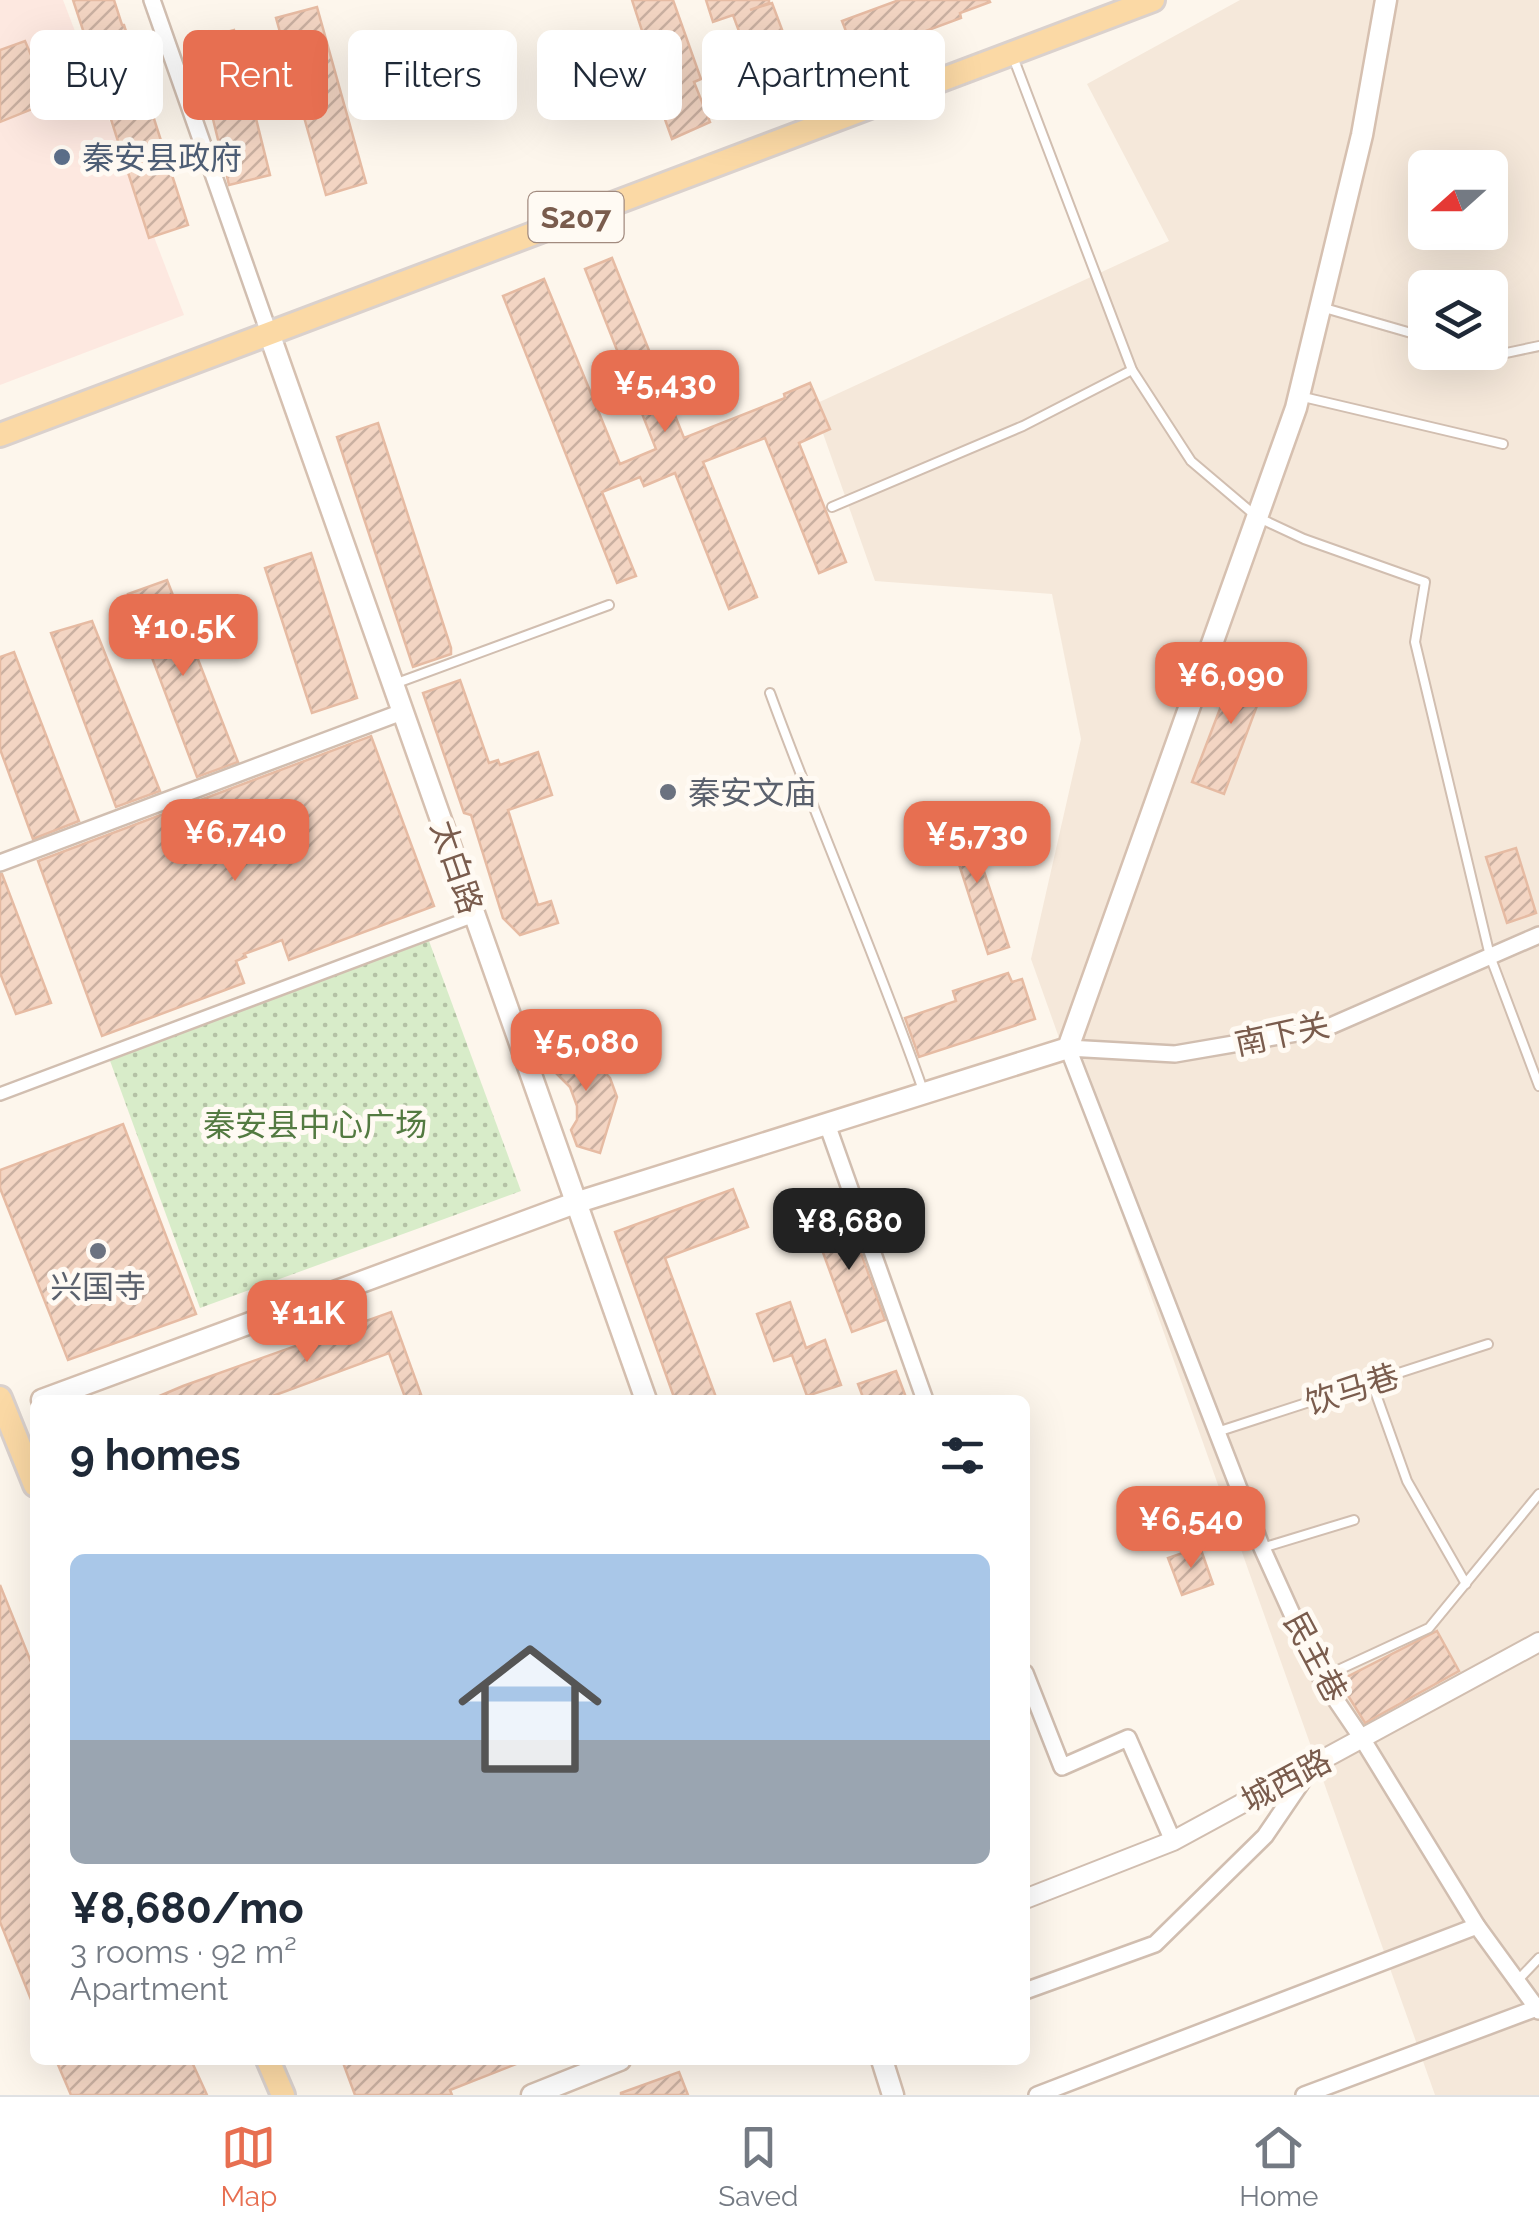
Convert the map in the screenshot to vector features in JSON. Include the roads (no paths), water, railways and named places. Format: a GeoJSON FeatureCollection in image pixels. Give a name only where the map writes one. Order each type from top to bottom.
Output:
{"type":"FeatureCollection","features":[{"type":"Feature","properties":{"kind":"main road","name":"S207"},"geometry":{"type":"LineString","coordinates":[[0,435],[1152,0]]}},
{"type":"Feature","properties":{"kind":"main road"},"geometry":{"type":"LineString","coordinates":[[54,1395],[576,1203],[1068,1048],[1299,396],[1362,135],[1386,0]]}},
{"type":"Feature","properties":{"kind":"main road","name":"太白路"},"geometry":{"type":"LineString","coordinates":[[269,334],[644,1395]]}},
{"type":"Feature","properties":{"kind":"main road"},"geometry":{"type":"LineString","coordinates":[[30,1403],[2,1409],[30,1473]]}},
{"type":"Feature","properties":{"kind":"main road"},"geometry":{"type":"LineString","coordinates":[[270,2065],[282,2095]]}},
{"type":"Feature","properties":{"kind":"main road"},"geometry":{"type":"LineString","coordinates":[[532,2095],[607,2065]]}},
{"type":"Feature","properties":{"kind":"main road"},"geometry":{"type":"LineString","coordinates":[[884,2065],[894,2095]]}},
{"type":"Feature","properties":{"kind":"street"},"geometry":{"type":"LineString","coordinates":[[152,0],[269,334]]}},
{"type":"Feature","properties":{"kind":"street"},"geometry":{"type":"LineString","coordinates":[[0,863],[402,712]]}},
{"type":"Feature","properties":{"kind":"street"},"geometry":{"type":"LineString","coordinates":[[0,1094],[474,916]]}},
{"type":"Feature","properties":{"kind":"street","name":"南下关"},"geometry":{"type":"LineString","coordinates":[[1068,1048],[1176,1054],[1326,1028],[1539,935]]}},
{"type":"Feature","properties":{"kind":"street","name":"民主巷"},"geometry":{"type":"LineString","coordinates":[[1068,1048],[1262,1548],[1322,1678],[1477,1926],[1538,2009]]}},
{"type":"Feature","properties":{"kind":"street"},"geometry":{"type":"LineString","coordinates":[[827,1124],[923,1395]]}},
{"type":"Feature","properties":{"kind":"street","name":"城西路"},"geometry":{"type":"LineString","coordinates":[[1030,1898],[1174,1840],[1539,1642]]}},
{"type":"Feature","properties":{"kind":"street"},"geometry":{"type":"LineString","coordinates":[[1030,1686],[1062,1767],[1128,1738],[1174,1840]]}},
{"type":"Feature","properties":{"kind":"street"},"geometry":{"type":"LineString","coordinates":[[1030,1989],[1155,1944],[1265,1836],[1314,1764]]}},
{"type":"Feature","properties":{"kind":"street"},"geometry":{"type":"LineString","coordinates":[[1037,2095],[1477,1926]]}},
{"type":"Feature","properties":{"kind":"street"},"geometry":{"type":"LineString","coordinates":[[1304,2095],[1538,2009]]}},
{"type":"Feature","properties":{"kind":"lane"},"geometry":{"type":"LineString","coordinates":[[1012,53],[1132,370],[1191,461],[1258,517],[1304,539],[1425,582],[1415,642],[1490,956],[1539,1086]]}},
{"type":"Feature","properties":{"kind":"lane"},"geometry":{"type":"LineString","coordinates":[[1321,307],[1408,332]]}},
{"type":"Feature","properties":{"kind":"lane"},"geometry":{"type":"LineString","coordinates":[[1508,353],[1539,346]]}},
{"type":"Feature","properties":{"kind":"lane"},"geometry":{"type":"LineString","coordinates":[[832,507],[1023,426],[1132,370]]}},
{"type":"Feature","properties":{"kind":"lane"},"geometry":{"type":"LineString","coordinates":[[1299,396],[1503,444]]}},
{"type":"Feature","properties":{"kind":"lane"},"geometry":{"type":"LineString","coordinates":[[393,685],[609,605]]}},
{"type":"Feature","properties":{"kind":"lane"},"geometry":{"type":"LineString","coordinates":[[770,693],[889,992],[924,1093]]}},
{"type":"Feature","properties":{"kind":"lane","name":"饮马巷"},"geometry":{"type":"LineString","coordinates":[[1216,1432],[1488,1344]]}},
{"type":"Feature","properties":{"kind":"lane"},"geometry":{"type":"LineString","coordinates":[[1372,1384],[1407,1481],[1466,1584]]}},
{"type":"Feature","properties":{"kind":"lane"},"geometry":{"type":"LineString","coordinates":[[1322,1678],[1430,1628],[1539,1494]]}},
{"type":"Feature","properties":{"kind":"lane"},"geometry":{"type":"LineString","coordinates":[[1262,1548],[1354,1520]]}},
{"type":"Feature","properties":{"kind":"lane"},"geometry":{"type":"LineString","coordinates":[[1517,1981],[1539,1958]]}},
{"type":"Feature","properties":{"kind":"place","name":"秦安县政府"},"geometry":{"type":"Point","coordinates":[62,157]}},
{"type":"Feature","properties":{"kind":"place","name":"秦安文庙"},"geometry":{"type":"Point","coordinates":[668,792]}},
{"type":"Feature","properties":{"kind":"place","name":"兴国寺"},"geometry":{"type":"Point","coordinates":[98,1251]}},
{"type":"Feature","properties":{"kind":"park label","name":"秦安县中心广场"},"geometry":{"type":"Point","coordinates":[315,1124]}}]}
